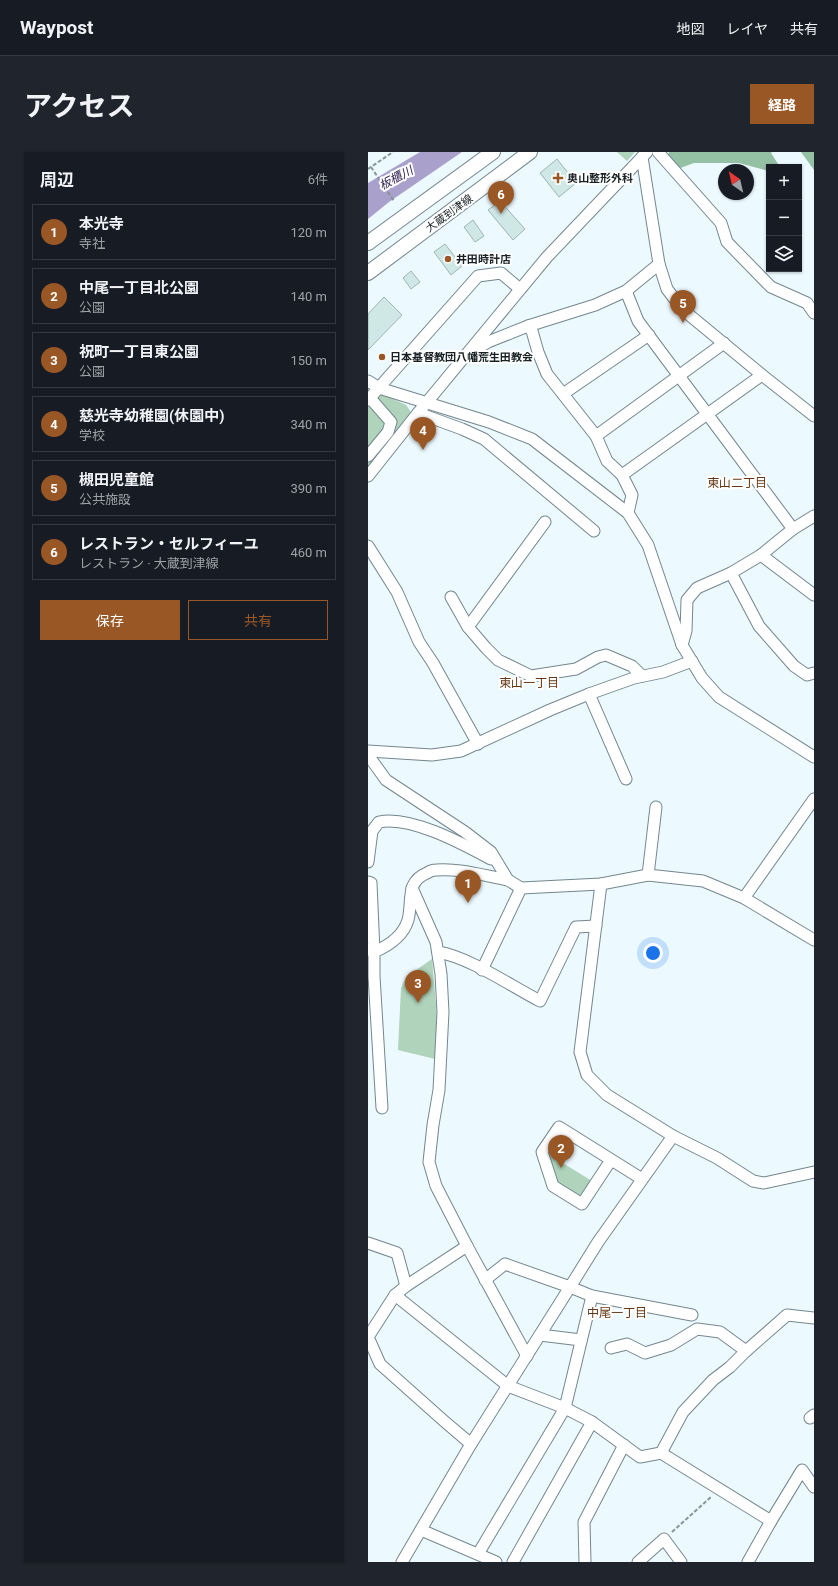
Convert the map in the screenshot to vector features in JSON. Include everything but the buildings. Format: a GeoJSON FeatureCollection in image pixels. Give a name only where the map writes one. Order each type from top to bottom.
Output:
{"type":"FeatureCollection","features":[{"type":"Feature","properties":{"kind":"main road"},"geometry":{"type":"LineString","coordinates":[[368,243],[493,152]]}},
{"type":"Feature","properties":{"kind":"main road","name":"大蔵到津線"},"geometry":{"type":"LineString","coordinates":[[368,273],[530,152]]}},
{"type":"Feature","properties":{"kind":"street"},"geometry":{"type":"LineString","coordinates":[[658,152],[720,223],[726,242],[771,287],[807,303],[814,313]]}},
{"type":"Feature","properties":{"kind":"street"},"geometry":{"type":"LineString","coordinates":[[645,154],[659,264],[667,289],[682,309],[814,416]]}},
{"type":"Feature","properties":{"kind":"street"},"geometry":{"type":"LineString","coordinates":[[368,476],[547,257],[645,154]]}},
{"type":"Feature","properties":{"kind":"street"},"geometry":{"type":"LineString","coordinates":[[464,357],[488,342],[528,326],[595,305],[626,291],[659,264]]}},
{"type":"Feature","properties":{"kind":"street"},"geometry":{"type":"LineString","coordinates":[[368,456],[388,432],[391,422],[370,400],[478,276],[501,273],[520,289]]}},
{"type":"Feature","properties":{"kind":"street"},"geometry":{"type":"LineString","coordinates":[[626,291],[638,321],[793,529]]}},
{"type":"Feature","properties":{"kind":"street"},"geometry":{"type":"LineString","coordinates":[[528,326],[532,331],[538,352],[547,374],[596,436],[607,461],[622,475],[632,495],[628,513]]}},
{"type":"Feature","properties":{"kind":"street"},"geometry":{"type":"LineString","coordinates":[[563,394],[649,335]]}},
{"type":"Feature","properties":{"kind":"street"},"geometry":{"type":"LineString","coordinates":[[596,436],[724,343]]}},
{"type":"Feature","properties":{"kind":"street"},"geometry":{"type":"LineString","coordinates":[[622,475],[762,375]]}},
{"type":"Feature","properties":{"kind":"street"},"geometry":{"type":"LineString","coordinates":[[368,381],[379,388],[489,422],[532,439],[628,513],[648,545],[682,645],[702,678],[719,697],[814,757]]}},
{"type":"Feature","properties":{"kind":"street"},"geometry":{"type":"LineString","coordinates":[[418,413],[462,429],[484,439],[594,530]]}},
{"type":"Feature","properties":{"kind":"street"},"geometry":{"type":"LineString","coordinates":[[387,417],[399,426]]}},
{"type":"Feature","properties":{"kind":"street"},"geometry":{"type":"LineString","coordinates":[[682,645],[686,631],[687,600],[697,588],[731,573],[761,555],[793,529],[814,516]]}},
{"type":"Feature","properties":{"kind":"street"},"geometry":{"type":"LineString","coordinates":[[468,627],[545,522]]}},
{"type":"Feature","properties":{"kind":"street"},"geometry":{"type":"LineString","coordinates":[[368,546],[397,592],[419,642],[433,663],[478,744]]}},
{"type":"Feature","properties":{"kind":"street"},"geometry":{"type":"LineString","coordinates":[[761,555],[814,595]]}},
{"type":"Feature","properties":{"kind":"street"},"geometry":{"type":"LineString","coordinates":[[731,573],[759,626],[794,666],[807,675],[814,673]]}},
{"type":"Feature","properties":{"kind":"street"},"geometry":{"type":"LineString","coordinates":[[451,597],[468,627],[498,660],[531,676],[576,669],[598,657],[606,655],[632,666],[642,676]]}},
{"type":"Feature","properties":{"kind":"street"},"geometry":{"type":"LineString","coordinates":[[368,751],[432,755],[461,750],[478,744],[550,710],[589,694],[642,676],[663,672],[692,661]]}},
{"type":"Feature","properties":{"kind":"street"},"geometry":{"type":"LineString","coordinates":[[589,694],[626,779]]}},
{"type":"Feature","properties":{"kind":"street"},"geometry":{"type":"LineString","coordinates":[[368,755],[386,780],[466,832],[491,852],[508,880]]}},
{"type":"Feature","properties":{"kind":"street"},"geometry":{"type":"LineString","coordinates":[[744,898],[814,799]]}},
{"type":"Feature","properties":{"kind":"street"},"geometry":{"type":"LineString","coordinates":[[648,875],[656,807]]}},
{"type":"Feature","properties":{"kind":"street"},"geometry":{"type":"LineString","coordinates":[[368,862],[372,831],[379,822],[389,820],[410,823],[473,849],[496,862]]}},
{"type":"Feature","properties":{"kind":"street"},"geometry":{"type":"LineString","coordinates":[[371,951],[387,947],[399,936],[408,920],[412,888],[420,876],[434,870],[457,871],[508,880],[521,888],[601,884],[648,875],[702,880],[744,898],[814,940]]}},
{"type":"Feature","properties":{"kind":"street"},"geometry":{"type":"LineString","coordinates":[[368,882],[371,883],[371,951],[374,976],[382,1108]]}},
{"type":"Feature","properties":{"kind":"street"},"geometry":{"type":"LineString","coordinates":[[601,884],[580,1052],[587,1075],[607,1095],[673,1136],[717,1158],[753,1181],[764,1183],[814,1172]]}},
{"type":"Feature","properties":{"kind":"street"},"geometry":{"type":"LineString","coordinates":[[412,888],[436,942],[441,974],[443,1012],[439,1090],[432,1125],[429,1162],[436,1186],[466,1246],[527,1356]]}},
{"type":"Feature","properties":{"kind":"street"},"geometry":{"type":"LineString","coordinates":[[482,970],[521,888]]}},
{"type":"Feature","properties":{"kind":"street"},"geometry":{"type":"LineString","coordinates":[[438,952],[450,954],[540,1001],[576,927],[596,926]]}},
{"type":"Feature","properties":{"kind":"street"},"geometry":{"type":"LineString","coordinates":[[611,1160],[582,1204],[553,1186],[542,1152],[559,1127],[642,1179]]}},
{"type":"Feature","properties":{"kind":"street"},"geometry":{"type":"LineString","coordinates":[[402,1562],[471,1444],[598,1242],[673,1136]]}},
{"type":"Feature","properties":{"kind":"street"},"geometry":{"type":"LineString","coordinates":[[368,1243],[397,1253],[406,1286]]}},
{"type":"Feature","properties":{"kind":"street"},"geometry":{"type":"LineString","coordinates":[[466,1246],[406,1286],[396,1295],[368,1337],[380,1364],[471,1444]]}},
{"type":"Feature","properties":{"kind":"street"},"geometry":{"type":"LineString","coordinates":[[485,1280],[505,1264],[592,1296],[692,1315]]}},
{"type":"Feature","properties":{"kind":"street"},"geometry":{"type":"LineString","coordinates":[[396,1295],[508,1386],[565,1408],[592,1422],[640,1457],[661,1453],[771,1521]]}},
{"type":"Feature","properties":{"kind":"street"},"geometry":{"type":"LineString","coordinates":[[478,1554],[565,1408],[592,1296]]}},
{"type":"Feature","properties":{"kind":"street"},"geometry":{"type":"LineString","coordinates":[[661,1453],[683,1412],[713,1380],[730,1367],[787,1315],[814,1318]]}},
{"type":"Feature","properties":{"kind":"street"},"geometry":{"type":"LineString","coordinates":[[611,1348],[627,1344],[645,1353],[671,1345],[697,1329],[720,1332],[746,1351]]}},
{"type":"Feature","properties":{"kind":"street"},"geometry":{"type":"LineString","coordinates":[[540,1335],[581,1340]]}},
{"type":"Feature","properties":{"kind":"street"},"geometry":{"type":"LineString","coordinates":[[513,1562],[592,1422]]}},
{"type":"Feature","properties":{"kind":"street"},"geometry":{"type":"LineString","coordinates":[[585,1562],[584,1522],[624,1445]]}},
{"type":"Feature","properties":{"kind":"street"},"geometry":{"type":"LineString","coordinates":[[748,1562],[802,1470],[814,1487]]}},
{"type":"Feature","properties":{"kind":"street"},"geometry":{"type":"LineString","coordinates":[[421,1530],[496,1562]]}},
{"type":"Feature","properties":{"kind":"street"},"geometry":{"type":"LineString","coordinates":[[638,1562],[664,1539],[681,1562]]}},
{"type":"Feature","properties":{"kind":"path"},"geometry":{"type":"LineString","coordinates":[[368,170],[393,152]]}},
{"type":"Feature","properties":{"kind":"path"},"geometry":{"type":"LineString","coordinates":[[371,167],[394,201]]}},
{"type":"Feature","properties":{"kind":"path"},"geometry":{"type":"LineString","coordinates":[[664,1539],[720,1490]]}},
{"type":"Feature","properties":{"kind":"green space"},"geometry":{"type":"Polygon","coordinates":[[[617,152],[635,152],[627,161],[617,152]]]}},
{"type":"Feature","properties":{"kind":"green space"},"geometry":{"type":"Polygon","coordinates":[[[669,152],[772,152],[771,153],[778,164],[766,164],[766,170],[754,167],[754,164],[694,163],[675,170],[668,155],[669,152]]]}},
{"type":"Feature","properties":{"kind":"green space"},"geometry":{"type":"Polygon","coordinates":[[[801,152],[814,152],[814,170],[801,152]]]}},
{"type":"Feature","properties":{"kind":"green space"},"geometry":{"type":"Polygon","coordinates":[[[378,392],[406,405],[411,412],[368,467],[368,403],[378,392]]]}},
{"type":"Feature","properties":{"kind":"green space"},"geometry":{"type":"Polygon","coordinates":[[[432,959],[437,1017],[435,1059],[398,1050],[401,988],[406,977],[432,959]]]}},
{"type":"Feature","properties":{"kind":"green space"},"geometry":{"type":"Polygon","coordinates":[[[548,1154],[592,1181],[581,1195],[578,1195],[556,1182],[548,1154]]]}},
{"type":"Feature","properties":{"kind":"water","name":"板櫃川"},"geometry":{"type":"Polygon","coordinates":[[[420,152],[462,152],[389,202],[368,219],[368,183],[420,152]]]}},
{"type":"Feature","properties":{"kind":"place","name":"奥山整形外科"},"geometry":{"type":"Point","coordinates":[558,178]}},
{"type":"Feature","properties":{"kind":"place","name":"レストラン・セルフィーユ"},"geometry":{"type":"Point","coordinates":[501,214]}},
{"type":"Feature","properties":{"kind":"place","name":"井田時計店"},"geometry":{"type":"Point","coordinates":[448,259]}},
{"type":"Feature","properties":{"kind":"place","name":"槻田児童館"},"geometry":{"type":"Point","coordinates":[683,323]}},
{"type":"Feature","properties":{"kind":"place","name":"日本基督教団八幡荒生田教会"},"geometry":{"type":"Point","coordinates":[382,357]}},
{"type":"Feature","properties":{"kind":"place","name":"慈光寺幼稚園(休園中)"},"geometry":{"type":"Point","coordinates":[423,450]}},
{"type":"Feature","properties":{"kind":"place","name":"本光寺"},"geometry":{"type":"Point","coordinates":[468,903]}},
{"type":"Feature","properties":{"kind":"place","name":"祝町一丁目東公園"},"geometry":{"type":"Point","coordinates":[418,1003]}},
{"type":"Feature","properties":{"kind":"place","name":"中尾一丁目北公園"},"geometry":{"type":"Point","coordinates":[561,1168]}},
{"type":"Feature","properties":{"kind":"district","name":"東山二丁目"},"geometry":{"type":"Point","coordinates":[737,483]}},
{"type":"Feature","properties":{"kind":"district","name":"東山一丁目"},"geometry":{"type":"Point","coordinates":[529,683]}},
{"type":"Feature","properties":{"kind":"district","name":"中尾一丁目"},"geometry":{"type":"Point","coordinates":[617,1313]}}]}
